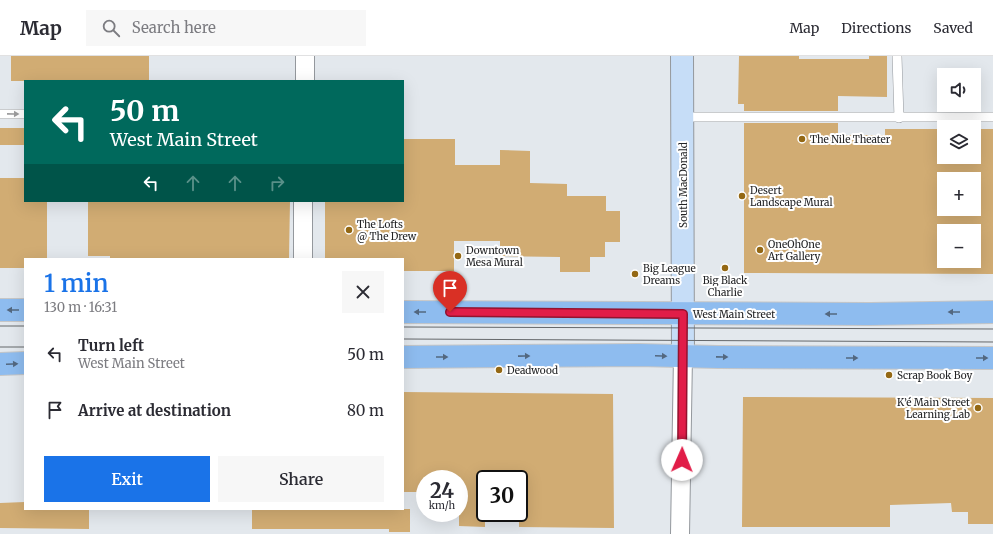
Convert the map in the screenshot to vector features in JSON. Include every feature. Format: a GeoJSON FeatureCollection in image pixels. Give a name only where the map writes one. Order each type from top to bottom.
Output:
{"type":"FeatureCollection","features":[{"type":"Feature","properties":{"kind":"main road"},"geometry":{"type":"LineString","coordinates":[[0,310],[24,310]]}},
{"type":"Feature","properties":{"kind":"main road","name":"West Main Street"},"geometry":{"type":"LineString","coordinates":[[404,312],[683,314],[993,312]]}},
{"type":"Feature","properties":{"kind":"main road"},"geometry":{"type":"LineString","coordinates":[[404,357],[683,356],[993,358]]}},
{"type":"Feature","properties":{"kind":"main road"},"geometry":{"type":"LineString","coordinates":[[0,364],[24,363]]}},
{"type":"Feature","properties":{"kind":"street"},"geometry":{"type":"LineString","coordinates":[[305,56],[305,80]]}},
{"type":"Feature","properties":{"kind":"street","name":"South MacDonald"},"geometry":{"type":"LineString","coordinates":[[682,56],[683,356]]}},
{"type":"Feature","properties":{"kind":"street"},"geometry":{"type":"LineString","coordinates":[[303,202],[303,258]]}},
{"type":"Feature","properties":{"kind":"street"},"geometry":{"type":"LineString","coordinates":[[680,534],[683,356]]}},
{"type":"Feature","properties":{"kind":"lane"},"geometry":{"type":"LineString","coordinates":[[898,56],[899,118]]}},
{"type":"Feature","properties":{"kind":"lane"},"geometry":{"type":"LineString","coordinates":[[0,114],[24,114]]}},
{"type":"Feature","properties":{"kind":"lane"},"geometry":{"type":"LineString","coordinates":[[682,117],[993,117]]}},
{"type":"Feature","properties":{"kind":"building"},"geometry":{"type":"Polygon","coordinates":[[[11,56],[149,56],[149,80],[11,81],[11,56]]]}},
{"type":"Feature","properties":{"kind":"building"},"geometry":{"type":"Polygon","coordinates":[[[739,56],[799,56],[799,59],[869,59],[869,56],[887,56],[887,97],[838,96],[838,111],[744,111],[744,104],[738,104],[739,56]]]}},
{"type":"Feature","properties":{"kind":"building"},"geometry":{"type":"Polygon","coordinates":[[[744,123],[838,123],[838,135],[885,135],[885,129],[937,129],[937,164],[981,164],[981,129],[993,129],[993,274],[744,273],[744,123]]]}},
{"type":"Feature","properties":{"kind":"building"},"geometry":{"type":"Polygon","coordinates":[[[0,128],[24,128],[24,145],[0,145],[0,128]]]}},
{"type":"Feature","properties":{"kind":"building"},"geometry":{"type":"Polygon","coordinates":[[[404,139],[455,139],[455,165],[500,165],[500,150],[530,151],[530,183],[567,184],[567,196],[606,196],[606,211],[620,211],[620,242],[605,242],[605,257],[590,257],[590,272],[560,272],[560,257],[500,256],[500,241],[454,241],[454,271],[404,271],[404,258],[325,258],[325,202],[404,202],[404,139]]]}},
{"type":"Feature","properties":{"kind":"building"},"geometry":{"type":"Polygon","coordinates":[[[0,178],[24,178],[24,202],[47,202],[47,258],[24,258],[24,268],[0,268],[0,178]]]}},
{"type":"Feature","properties":{"kind":"building"},"geometry":{"type":"Polygon","coordinates":[[[88,202],[290,202],[289,258],[110,258],[110,256],[88,256],[88,202]]]}},
{"type":"Feature","properties":{"kind":"building"},"geometry":{"type":"Polygon","coordinates":[[[404,392],[613,394],[614,528],[519,527],[519,522],[528,522],[528,470],[476,470],[476,522],[485,522],[485,527],[459,526],[459,522],[468,522],[468,470],[416,470],[416,492],[404,492],[404,392]]]}},
{"type":"Feature","properties":{"kind":"building"},"geometry":{"type":"Polygon","coordinates":[[[743,397],[993,398],[993,524],[968,524],[968,512],[952,512],[951,503],[890,505],[890,527],[742,527],[743,397]]]}},
{"type":"Feature","properties":{"kind":"building"},"geometry":{"type":"Polygon","coordinates":[[[24,502],[24,510],[89,510],[89,529],[0,528],[0,503],[24,502]]]}},
{"type":"Feature","properties":{"kind":"building"},"geometry":{"type":"Polygon","coordinates":[[[410,509],[410,532],[389,532],[389,529],[252,529],[252,510],[410,509]]]}},
{"type":"Feature","properties":{"kind":"tram line"},"geometry":{"type":"LineString","coordinates":[[0,326],[24,326]]}},
{"type":"Feature","properties":{"kind":"tram line"},"geometry":{"type":"LineString","coordinates":[[404,327],[993,329]]}},
{"type":"Feature","properties":{"kind":"tram line"},"geometry":{"type":"LineString","coordinates":[[404,339],[993,342]]}},
{"type":"Feature","properties":{"kind":"tram line"},"geometry":{"type":"LineString","coordinates":[[0,347],[24,347]]}},
{"type":"Feature","properties":{"kind":"place","name":"The Nile Theater"},"geometry":{"type":"Point","coordinates":[802,139]}},
{"type":"Feature","properties":{"kind":"place","name":"Desert Landscape Mural"},"geometry":{"type":"Point","coordinates":[742,196]}},
{"type":"Feature","properties":{"kind":"place","name":"The Lofts @ The Drew"},"geometry":{"type":"Point","coordinates":[349,230]}},
{"type":"Feature","properties":{"kind":"place","name":"OneOhOne Art Gallery"},"geometry":{"type":"Point","coordinates":[760,250]}},
{"type":"Feature","properties":{"kind":"place","name":"Downtown Mesa Mural"},"geometry":{"type":"Point","coordinates":[458,256]}},
{"type":"Feature","properties":{"kind":"place","name":"Big Black Charlie"},"geometry":{"type":"Point","coordinates":[725,268]}},
{"type":"Feature","properties":{"kind":"place","name":"Big League Dreams"},"geometry":{"type":"Point","coordinates":[635,274]}},
{"type":"Feature","properties":{"kind":"place","name":"Deadwood"},"geometry":{"type":"Point","coordinates":[499,370]}},
{"type":"Feature","properties":{"kind":"place","name":"Scrap Book Boy"},"geometry":{"type":"Point","coordinates":[889,375]}},
{"type":"Feature","properties":{"kind":"place","name":"K’é Main Street Learning Lab"},"geometry":{"type":"Point","coordinates":[978,408]}},
{"type":"Feature","properties":{"kind":"route"},"geometry":{"type":"LineString","coordinates":[[450,312],[683,314],[682,460]]}}]}
